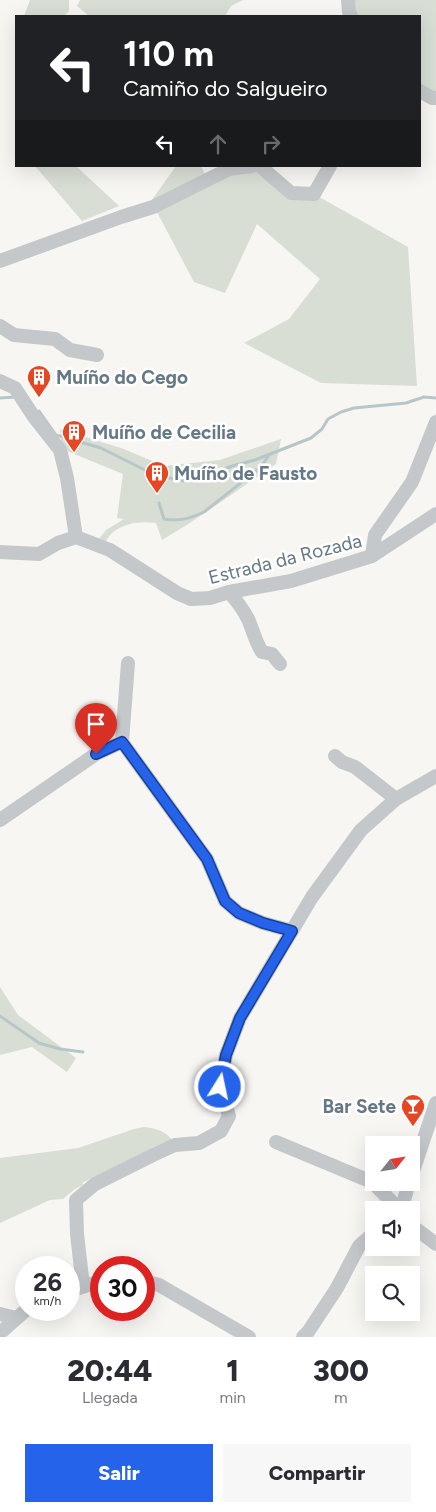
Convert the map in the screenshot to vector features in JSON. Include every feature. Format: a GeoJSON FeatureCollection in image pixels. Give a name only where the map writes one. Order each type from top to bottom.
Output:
{"type":"FeatureCollection","features":[{"type":"Feature","properties":{"kind":"street"},"geometry":{"type":"LineString","coordinates":[[348,0],[349,12],[351,15]]}},
{"type":"Feature","properties":{"kind":"street"},"geometry":{"type":"LineString","coordinates":[[421,92],[432,98],[436,98]]}},
{"type":"Feature","properties":{"kind":"street"},"geometry":{"type":"LineString","coordinates":[[2,258],[153,207],[229,169],[244,167]]}},
{"type":"Feature","properties":{"kind":"street"},"geometry":{"type":"LineString","coordinates":[[261,167],[291,193],[314,194],[329,167]]}},
{"type":"Feature","properties":{"kind":"street"},"geometry":{"type":"LineString","coordinates":[[0,326],[14,335],[55,339],[70,350],[97,355]]}},
{"type":"Feature","properties":{"kind":"street"},"geometry":{"type":"LineString","coordinates":[[0,381],[15,388],[34,417],[60,450],[67,478],[76,537],[58,543],[39,554],[0,552]]}},
{"type":"Feature","properties":{"kind":"street"},"geometry":{"type":"LineString","coordinates":[[372,556],[375,535],[412,482],[436,422]]}},
{"type":"Feature","properties":{"kind":"street","name":"Estrada da Rozada"},"geometry":{"type":"LineString","coordinates":[[76,537],[110,550],[191,600],[210,598],[229,592],[291,580],[372,556],[436,514]]}},
{"type":"Feature","properties":{"kind":"street"},"geometry":{"type":"LineString","coordinates":[[229,592],[238,602],[247,618],[262,652],[272,654],[280,664]]}},
{"type":"Feature","properties":{"kind":"street"},"geometry":{"type":"LineString","coordinates":[[128,662],[122,742],[207,859],[225,901],[239,913],[263,923],[292,931]]}},
{"type":"Feature","properties":{"kind":"street"},"geometry":{"type":"LineString","coordinates":[[0,820],[96,754],[122,742]]}},
{"type":"Feature","properties":{"kind":"street"},"geometry":{"type":"LineString","coordinates":[[335,756],[342,762],[354,767],[396,798]]}},
{"type":"Feature","properties":{"kind":"street"},"geometry":{"type":"LineString","coordinates":[[83,1286],[77,1234],[76,1200],[95,1184],[174,1145],[199,1142],[221,1131],[228,1116],[220,1087],[226,1055],[240,1018],[292,931],[312,898],[361,830],[396,798],[436,776]]}},
{"type":"Feature","properties":{"kind":"street"},"geometry":{"type":"LineString","coordinates":[[420,1150],[436,1103]]}},
{"type":"Feature","properties":{"kind":"street"},"geometry":{"type":"LineString","coordinates":[[276,1142],[372,1182],[390,1201]]}},
{"type":"Feature","properties":{"kind":"street"},"geometry":{"type":"LineString","coordinates":[[420,1232],[436,1244]]}},
{"type":"Feature","properties":{"kind":"street"},"geometry":{"type":"LineString","coordinates":[[308,1335],[337,1288],[359,1246],[365,1241]]}},
{"type":"Feature","properties":{"kind":"street"},"geometry":{"type":"LineString","coordinates":[[80,1287],[90,1284]]}},
{"type":"Feature","properties":{"kind":"street"},"geometry":{"type":"LineString","coordinates":[[155,1284],[249,1337]]}},
{"type":"Feature","properties":{"kind":"street"},"geometry":{"type":"LineString","coordinates":[[0,1314],[15,1314]]}},
{"type":"Feature","properties":{"kind":"street"},"geometry":{"type":"LineString","coordinates":[[0,1333],[15,1319]]}},
{"type":"Feature","properties":{"kind":"shaded area"},"geometry":{"type":"Polygon","coordinates":[[[30,0],[69,0],[69,11],[65,15],[24,15],[30,0]]]}},
{"type":"Feature","properties":{"kind":"shaded area"},"geometry":{"type":"Polygon","coordinates":[[[80,0],[243,0],[231,6],[226,15],[88,15],[77,6],[80,0]]]}},
{"type":"Feature","properties":{"kind":"shaded area"},"geometry":{"type":"Polygon","coordinates":[[[348,0],[436,0],[436,98],[421,91],[421,15],[351,15],[348,0]]]}},
{"type":"Feature","properties":{"kind":"shaded area"},"geometry":{"type":"Polygon","coordinates":[[[36,167],[77,167],[119,206],[82,221],[36,167]]]}},
{"type":"Feature","properties":{"kind":"shaded area"},"geometry":{"type":"Polygon","coordinates":[[[175,167],[202,167],[208,180],[253,167],[291,193],[314,194],[408,247],[417,386],[321,383],[244,343],[289,319],[320,279],[257,224],[225,293],[194,282],[151,201],[175,167]]]}},
{"type":"Feature","properties":{"kind":"shaded area"},"geometry":{"type":"Polygon","coordinates":[[[60,429],[124,449],[164,466],[220,460],[281,439],[276,464],[177,531],[162,540],[156,523],[144,522],[133,524],[122,527],[112,533],[102,547],[95,544],[106,530],[124,519],[117,518],[123,474],[62,449],[60,429]]]}},
{"type":"Feature","properties":{"kind":"shaded area"},"geometry":{"type":"Polygon","coordinates":[[[0,987],[18,1015],[76,1058],[67,1072],[32,1047],[0,1055],[0,987]]]}},
{"type":"Feature","properties":{"kind":"shaded area"},"geometry":{"type":"Polygon","coordinates":[[[144,1127],[160,1130],[172,1140],[153,1147],[82,1183],[83,1185],[63,1199],[50,1200],[0,1223],[0,1158],[78,1148],[144,1127]]]}},
{"type":"Feature","properties":{"kind":"waterway"},"geometry":{"type":"LineString","coordinates":[[0,398],[15,397]]}},
{"type":"Feature","properties":{"kind":"waterway"},"geometry":{"type":"LineString","coordinates":[[39,411],[56,435],[101,448],[155,475],[184,481],[198,480],[311,438],[322,429],[328,419],[341,412],[354,408],[406,403],[424,397],[436,398]]}},
{"type":"Feature","properties":{"kind":"waterway"},"geometry":{"type":"LineString","coordinates":[[159,503],[164,519],[180,520],[204,512],[261,467],[269,455]]}},
{"type":"Feature","properties":{"kind":"waterway"},"geometry":{"type":"LineString","coordinates":[[150,473],[155,490]]}},
{"type":"Feature","properties":{"kind":"waterway"},"geometry":{"type":"LineString","coordinates":[[0,1016],[39,1043],[60,1049],[83,1052]]}},
{"type":"Feature","properties":{"kind":"place","name":"Muíño do Cego"},"geometry":{"type":"Point","coordinates":[39,398]}},
{"type":"Feature","properties":{"kind":"place","name":"Muíño de Cecilia"},"geometry":{"type":"Point","coordinates":[74,453]}},
{"type":"Feature","properties":{"kind":"place","name":"Muíño de Fausto"},"geometry":{"type":"Point","coordinates":[157,494]}},
{"type":"Feature","properties":{"kind":"place","name":"Bar Sete"},"geometry":{"type":"Point","coordinates":[413,1127]}},
{"type":"Feature","properties":{"kind":"route"},"geometry":{"type":"LineString","coordinates":[[96,754],[122,742],[207,859],[225,901],[239,913],[263,923],[292,931],[240,1018],[226,1055],[220,1087]]}}]}
